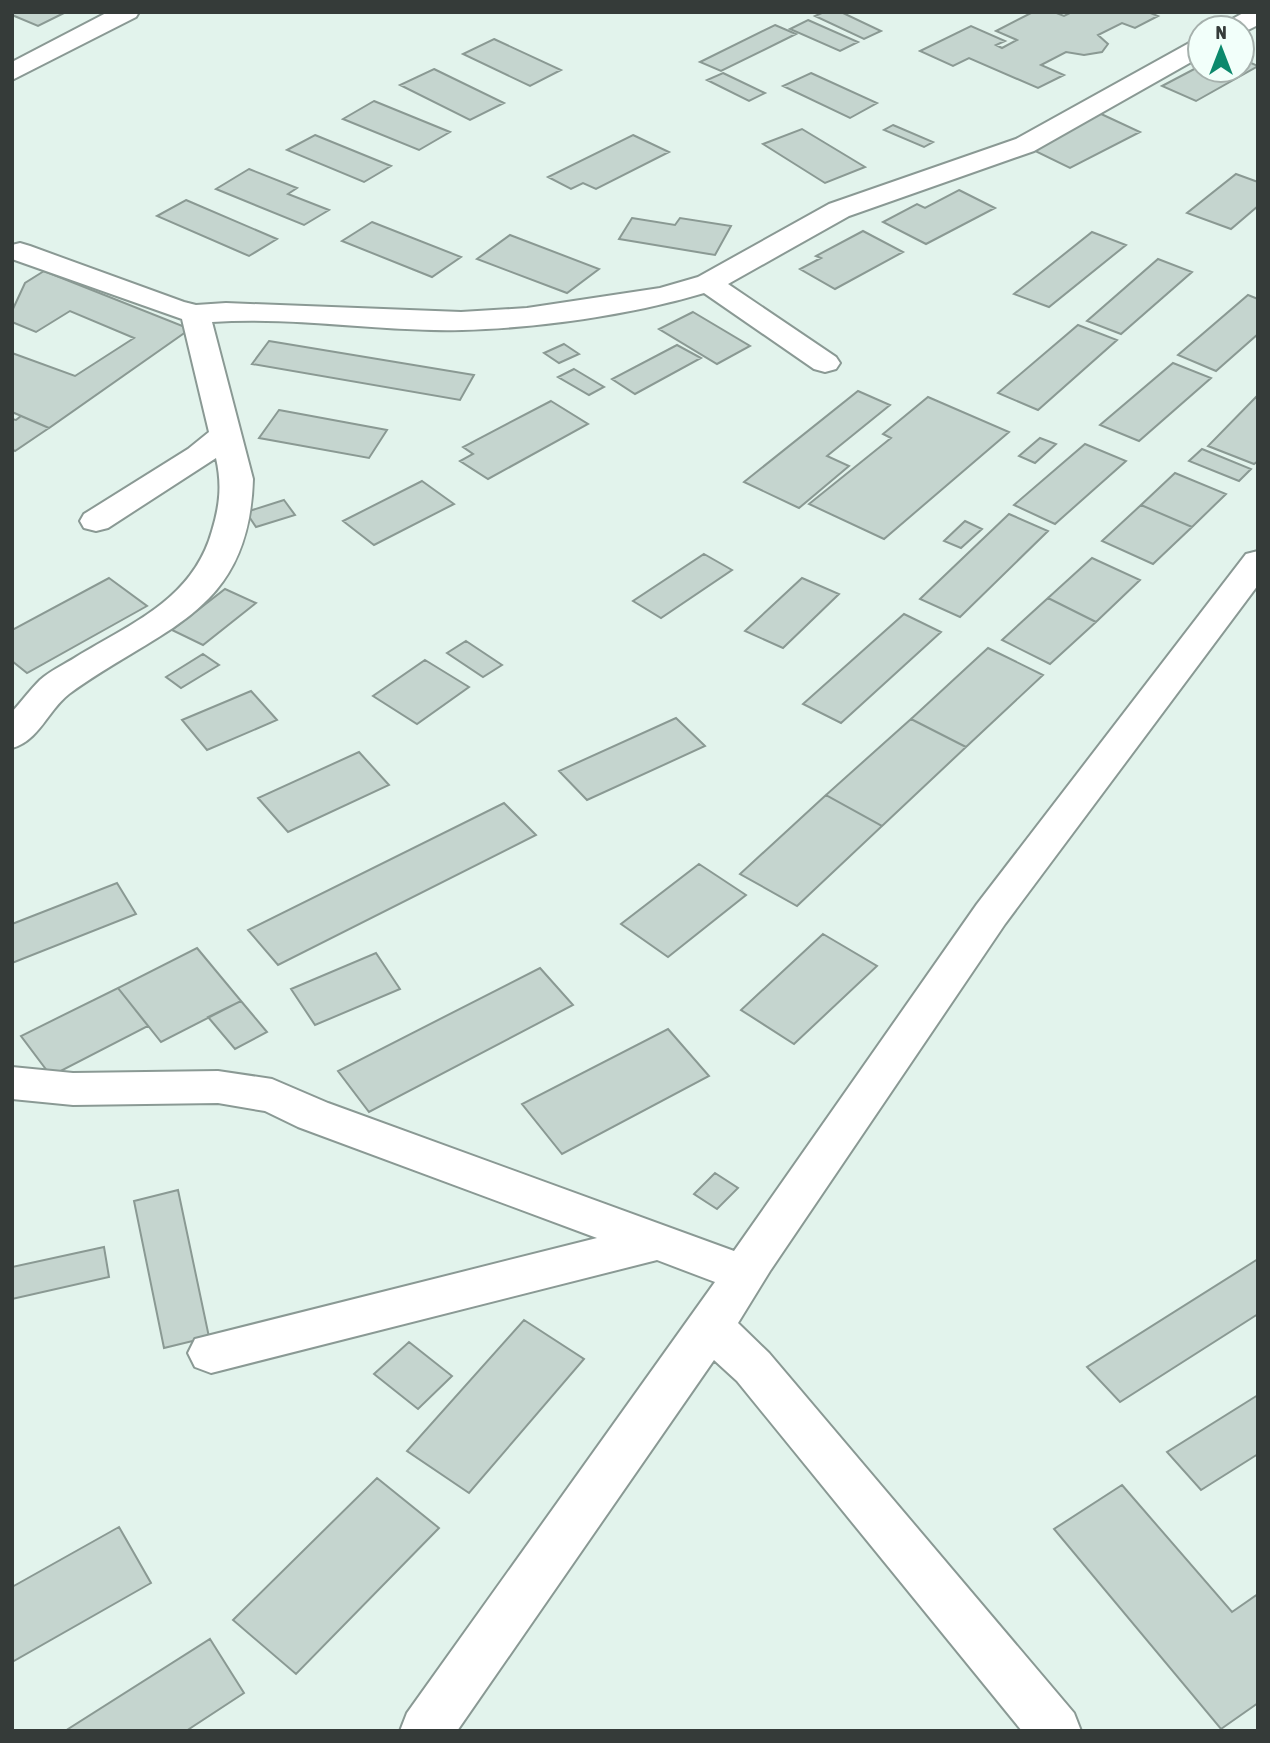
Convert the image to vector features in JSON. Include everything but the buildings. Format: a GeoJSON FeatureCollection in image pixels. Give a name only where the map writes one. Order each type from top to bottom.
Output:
{"type":"FeatureCollection","features":[{"type":"Feature","properties":{"kind":"street"},"geometry":{"type":"LineString","coordinates":[[12,72],[127,12]]}},
{"type":"Feature","properties":{"kind":"street"},"geometry":{"type":"LineString","coordinates":[[15,258],[195,314],[226,312],[461,321],[527,317],[663,296],[708,283],[839,210],[1024,145],[1186,55]]}},
{"type":"Feature","properties":{"kind":"street"},"geometry":{"type":"LineString","coordinates":[[708,283],[825,363]]}},
{"type":"Feature","properties":{"kind":"street"},"geometry":{"type":"LineString","coordinates":[[12,736],[54,687],[165,618],[196,594],[215,568],[236,504],[237,479],[195,314]]}},
{"type":"Feature","properties":{"kind":"street"},"geometry":{"type":"LineString","coordinates":[[96,521],[199,456],[227,433]]}},
{"type":"Feature","properties":{"kind":"street"},"geometry":{"type":"LineString","coordinates":[[426,1731],[711,1327],[991,914],[1258,561]]}},
{"type":"Feature","properties":{"kind":"street"},"geometry":{"type":"LineString","coordinates":[[12,1083],[73,1089],[218,1087],[272,1096],[313,1115],[745,1274]]}},
{"type":"Feature","properties":{"kind":"street"},"geometry":{"type":"LineString","coordinates":[[211,1353],[660,1241]]}},
{"type":"Feature","properties":{"kind":"street"},"geometry":{"type":"LineString","coordinates":[[711,1327],[753,1367],[1055,1731]]}}]}
